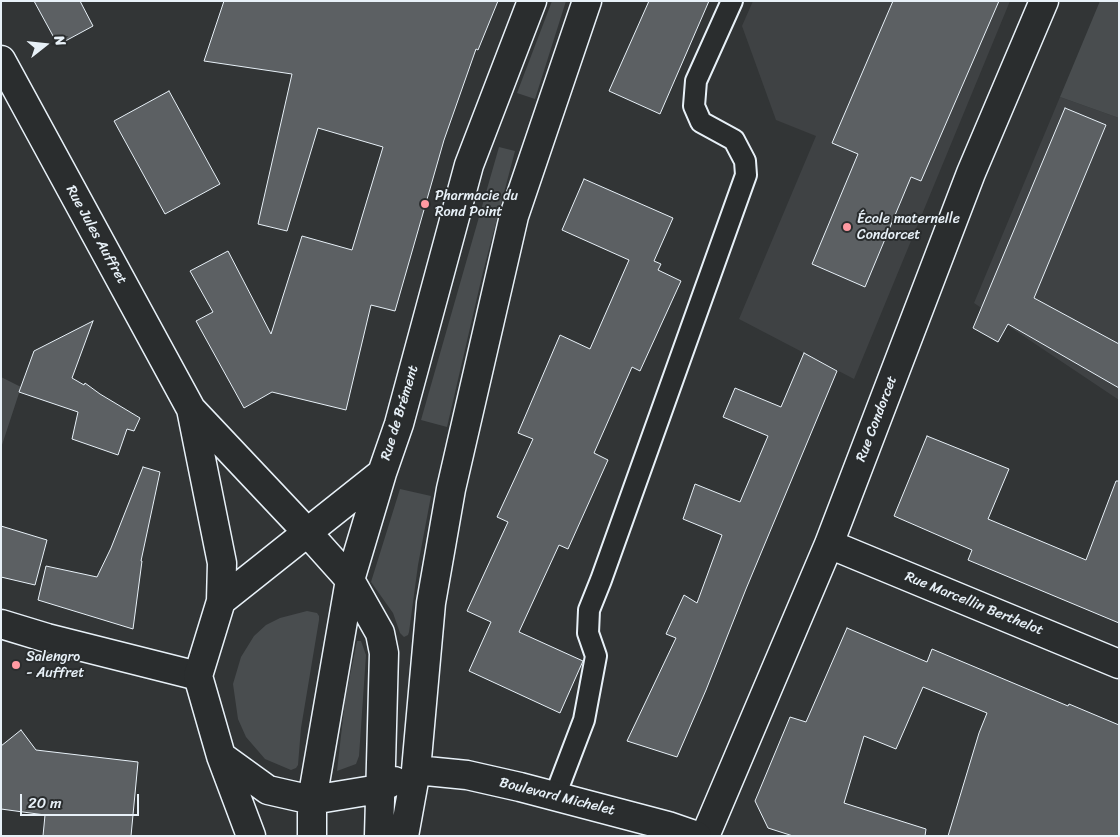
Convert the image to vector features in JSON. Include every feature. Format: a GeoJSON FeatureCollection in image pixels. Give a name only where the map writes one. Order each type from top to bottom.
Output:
{"type":"FeatureCollection","features":[{"type":"Feature","properties":{"kind":"main road","name":"Rue de Brément"},"geometry":{"type":"LineString","coordinates":[[312,836],[312,800],[350,580],[406,397],[469,165],[532,1]]}},
{"type":"Feature","properties":{"kind":"main road"},"geometry":{"type":"LineString","coordinates":[[404,836],[416,770],[431,603],[454,479],[514,216],[587,1]]}},
{"type":"Feature","properties":{"kind":"main road","name":"Rue Condorcet"},"geometry":{"type":"LineString","coordinates":[[705,836],[829,544],[971,173],[1044,1]]}},
{"type":"Feature","properties":{"kind":"main road","name":"Rue Jules Auffret"},"geometry":{"type":"LineString","coordinates":[[1,60],[191,408],[350,580],[380,633],[384,653],[379,836]]}},
{"type":"Feature","properties":{"kind":"main road","name":"Rue Jules Auffret"},"geometry":{"type":"LineString","coordinates":[[191,408],[222,563],[221,601],[198,676]]}},
{"type":"Feature","properties":{"kind":"main road"},"geometry":{"type":"LineString","coordinates":[[221,601],[382,473]]}},
{"type":"Feature","properties":{"kind":"main road","name":"Rue Marcellin Berthelot"},"geometry":{"type":"LineString","coordinates":[[829,544],[1119,664]]}},
{"type":"Feature","properties":{"kind":"main road"},"geometry":{"type":"LineString","coordinates":[[1,624],[46,638],[198,676],[221,756],[251,836]]}},
{"type":"Feature","properties":{"kind":"main road"},"geometry":{"type":"LineString","coordinates":[[221,756],[268,790],[312,800],[379,789],[416,770]]}},
{"type":"Feature","properties":{"kind":"main road","name":"Boulevard Michelet"},"geometry":{"type":"LineString","coordinates":[[416,770],[467,775],[555,796],[668,826],[697,836]]}},
{"type":"Feature","properties":{"kind":"lane"},"geometry":{"type":"LineString","coordinates":[[555,796],[584,720],[595,665],[596,656],[588,633],[589,610],[746,174],[745,161],[734,140],[701,122],[694,106],[696,81],[732,1]]}},
{"type":"Feature","properties":{"kind":"shaded area"},"geometry":{"type":"Polygon","coordinates":[[[552,1],[566,1],[535,99],[517,93],[552,1]]]}},
{"type":"Feature","properties":{"kind":"shaded area","name":"École maternelle Condorcet"},"geometry":{"type":"Polygon","coordinates":[[[753,1],[1010,1],[854,379],[739,319],[816,136],[776,120],[742,26],[753,1]]]}},
{"type":"Feature","properties":{"kind":"shaded area"},"geometry":{"type":"Polygon","coordinates":[[[1100,1],[1119,1],[1119,118],[1060,97],[1100,1]]]}},
{"type":"Feature","properties":{"kind":"shaded area"},"geometry":{"type":"Polygon","coordinates":[[[1060,97],[1119,118],[1119,400],[974,303],[1060,97]]]}},
{"type":"Feature","properties":{"kind":"shaded area"},"geometry":{"type":"Polygon","coordinates":[[[499,147],[515,151],[483,272],[447,427],[421,420],[499,147]]]}},
{"type":"Feature","properties":{"kind":"shaded area"},"geometry":{"type":"Polygon","coordinates":[[[1,377],[21,387],[1,448],[1,377]]]}},
{"type":"Feature","properties":{"kind":"shaded area"},"geometry":{"type":"Polygon","coordinates":[[[400,489],[431,496],[418,565],[409,632],[404,637],[400,633],[393,613],[371,582],[400,489]]]}},
{"type":"Feature","properties":{"kind":"shaded area"},"geometry":{"type":"Polygon","coordinates":[[[307,611],[317,613],[319,620],[301,728],[298,765],[291,770],[265,759],[246,737],[238,719],[233,684],[241,657],[254,636],[266,625],[280,618],[307,611]]]}},
{"type":"Feature","properties":{"kind":"shaded area"},"geometry":{"type":"Polygon","coordinates":[[[357,641],[361,641],[366,655],[359,756],[356,764],[337,771],[345,700],[357,641]]]}},
{"type":"Feature","properties":{"kind":"building"},"geometry":{"type":"Polygon","coordinates":[[[34,1],[80,1],[93,26],[58,45],[34,1]]]}},
{"type":"Feature","properties":{"kind":"building"},"geometry":{"type":"Polygon","coordinates":[[[224,1],[498,1],[478,50],[476,49],[444,140],[395,311],[371,305],[346,410],[272,392],[244,408],[196,321],[213,312],[190,271],[228,251],[271,334],[302,236],[352,250],[383,147],[318,128],[287,231],[258,224],[292,74],[204,61],[224,1]]]}},
{"type":"Feature","properties":{"kind":"building"},"geometry":{"type":"Polygon","coordinates":[[[649,1],[709,1],[660,114],[609,91],[649,1]]]}},
{"type":"Feature","properties":{"kind":"building"},"geometry":{"type":"Polygon","coordinates":[[[893,1],[999,1],[921,181],[911,177],[865,287],[812,264],[858,154],[832,143],[893,1]]]}},
{"type":"Feature","properties":{"kind":"building"},"geometry":{"type":"Polygon","coordinates":[[[169,91],[220,184],[165,214],[114,121],[169,91]]]}},
{"type":"Feature","properties":{"kind":"building"},"geometry":{"type":"Polygon","coordinates":[[[1065,108],[1106,125],[1034,298],[1119,344],[1119,388],[1008,324],[998,342],[973,328],[1065,108]]]}},
{"type":"Feature","properties":{"kind":"building"},"geometry":{"type":"Polygon","coordinates":[[[584,179],[673,218],[654,261],[661,264],[658,270],[681,281],[640,371],[632,367],[594,453],[608,460],[568,549],[559,545],[519,632],[583,661],[560,713],[469,671],[491,622],[467,611],[508,522],[497,517],[533,439],[518,433],[560,335],[590,349],[629,260],[562,230],[584,179]]]}},
{"type":"Feature","properties":{"kind":"building"},"geometry":{"type":"Polygon","coordinates":[[[93,321],[72,378],[84,385],[85,383],[140,418],[134,431],[127,429],[118,455],[72,439],[78,412],[19,392],[34,351],[93,321]]]}},
{"type":"Feature","properties":{"kind":"building"},"geometry":{"type":"Polygon","coordinates":[[[804,353],[837,371],[677,757],[627,741],[676,638],[666,634],[684,595],[697,603],[722,535],[683,519],[695,484],[740,502],[768,436],[723,417],[735,388],[781,407],[804,353]]]}},
{"type":"Feature","properties":{"kind":"building"},"geometry":{"type":"Polygon","coordinates":[[[927,436],[1009,469],[988,519],[1086,560],[1116,481],[1119,481],[1119,623],[968,560],[972,550],[894,516],[927,436]]]}},
{"type":"Feature","properties":{"kind":"building"},"geometry":{"type":"Polygon","coordinates":[[[143,467],[160,472],[141,561],[133,629],[38,600],[46,566],[97,577],[111,548],[143,467]]]}},
{"type":"Feature","properties":{"kind":"building"},"geometry":{"type":"Polygon","coordinates":[[[1,526],[47,540],[35,585],[1,577],[1,526]]]}},
{"type":"Feature","properties":{"kind":"building"},"geometry":{"type":"Polygon","coordinates":[[[847,628],[927,662],[932,649],[1068,706],[1069,704],[1119,725],[1119,836],[948,836],[979,733],[987,713],[923,687],[896,749],[864,736],[844,803],[926,829],[925,836],[793,836],[768,828],[755,801],[790,717],[806,722],[847,628]]]}},
{"type":"Feature","properties":{"kind":"building"},"geometry":{"type":"Polygon","coordinates":[[[21,730],[36,750],[138,762],[131,836],[43,836],[45,815],[1,809],[1,746],[21,730]]]}},
{"type":"Feature","properties":{"kind":"place","name":"Pharmacie du Rond Point"},"geometry":{"type":"Point","coordinates":[425,204]}},
{"type":"Feature","properties":{"kind":"place","name":"École maternelle Condorcet"},"geometry":{"type":"Point","coordinates":[847,227]}},
{"type":"Feature","properties":{"kind":"place","name":"Salengro - Auffret"},"geometry":{"type":"Point","coordinates":[16,665]}}]}
